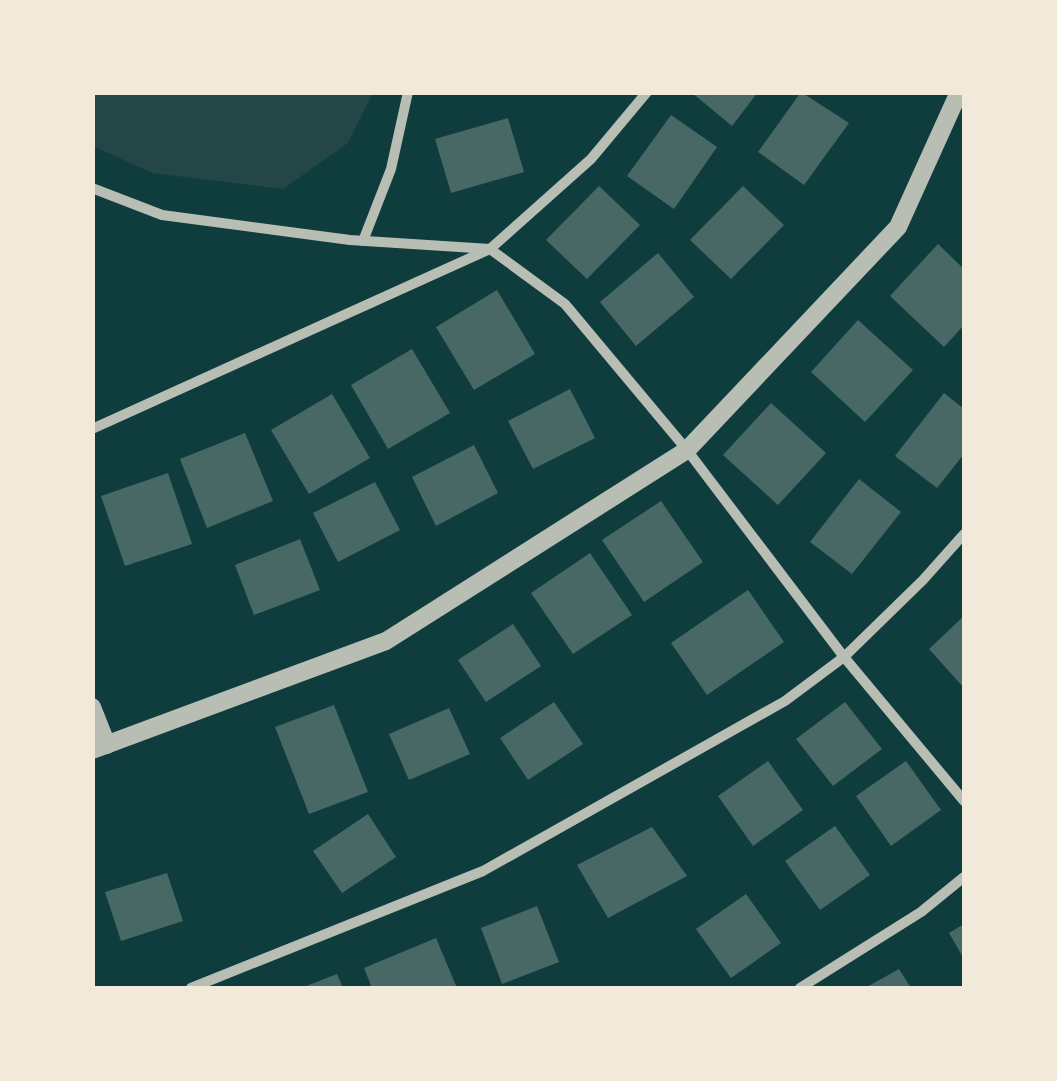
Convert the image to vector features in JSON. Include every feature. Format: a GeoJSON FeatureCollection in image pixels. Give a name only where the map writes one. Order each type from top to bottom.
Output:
{"type":"FeatureCollection","features":[{"type":"Feature","properties":{"kind":"street"},"geometry":{"type":"LineString","coordinates":[[362,240],[392,169],[408,92]]}},
{"type":"Feature","properties":{"kind":"street"},"geometry":{"type":"LineString","coordinates":[[92,429],[490,249],[590,159],[647,92]]}},
{"type":"Feature","properties":{"kind":"street"},"geometry":{"type":"LineString","coordinates":[[92,707],[100,748],[386,641],[687,450],[898,226],[959,92]]}},
{"type":"Feature","properties":{"kind":"street"},"geometry":{"type":"LineString","coordinates":[[92,188],[162,216],[362,240],[490,249],[565,304],[687,450],[844,656],[964,800]]}},
{"type":"Feature","properties":{"kind":"street"},"geometry":{"type":"LineString","coordinates":[[191,988],[483,871],[785,701],[844,656],[923,580],[964,534]]}},
{"type":"Feature","properties":{"kind":"street"},"geometry":{"type":"LineString","coordinates":[[800,988],[921,912],[964,877]]}},
{"type":"Feature","properties":{"kind":"shaded area"},"geometry":{"type":"Polygon","coordinates":[[[93,92],[373,93],[348,143],[283,189],[152,173],[93,146],[93,92]]]}},
{"type":"Feature","properties":{"kind":"building"},"geometry":{"type":"Polygon","coordinates":[[[691,92],[758,92],[732,126],[691,92]]]}},
{"type":"Feature","properties":{"kind":"building"},"geometry":{"type":"Polygon","coordinates":[[[801,92],[849,123],[804,185],[758,152],[801,92]]]}},
{"type":"Feature","properties":{"kind":"building"},"geometry":{"type":"Polygon","coordinates":[[[671,115],[717,147],[674,209],[627,176],[671,115]]]}},
{"type":"Feature","properties":{"kind":"building"},"geometry":{"type":"Polygon","coordinates":[[[508,118],[524,172],[451,193],[435,139],[508,118]]]}},
{"type":"Feature","properties":{"kind":"building"},"geometry":{"type":"Polygon","coordinates":[[[599,186],[640,225],[587,279],[546,240],[599,186]]]}},
{"type":"Feature","properties":{"kind":"building"},"geometry":{"type":"Polygon","coordinates":[[[743,186],[784,225],[731,279],[690,240],[743,186]]]}},
{"type":"Feature","properties":{"kind":"building"},"geometry":{"type":"Polygon","coordinates":[[[938,244],[964,269],[964,325],[944,347],[890,296],[938,244]]]}},
{"type":"Feature","properties":{"kind":"building"},"geometry":{"type":"Polygon","coordinates":[[[658,253],[694,297],[636,346],[600,302],[658,253]]]}},
{"type":"Feature","properties":{"kind":"building"},"geometry":{"type":"Polygon","coordinates":[[[497,290],[535,354],[474,390],[436,327],[497,290]]]}},
{"type":"Feature","properties":{"kind":"building"},"geometry":{"type":"Polygon","coordinates":[[[858,320],[913,370],[865,422],[811,372],[858,320]]]}},
{"type":"Feature","properties":{"kind":"building"},"geometry":{"type":"Polygon","coordinates":[[[412,349],[450,413],[388,449],[351,385],[412,349]]]}},
{"type":"Feature","properties":{"kind":"building"},"geometry":{"type":"Polygon","coordinates":[[[570,389],[595,438],[533,469],[508,421],[570,389]]]}},
{"type":"Feature","properties":{"kind":"building"},"geometry":{"type":"Polygon","coordinates":[[[944,393],[964,409],[964,454],[937,488],[895,456],[944,393]]]}},
{"type":"Feature","properties":{"kind":"building"},"geometry":{"type":"Polygon","coordinates":[[[332,394],[370,458],[309,494],[271,430],[332,394]]]}},
{"type":"Feature","properties":{"kind":"building"},"geometry":{"type":"Polygon","coordinates":[[[771,403],[826,453],[778,505],[723,455],[771,403]]]}},
{"type":"Feature","properties":{"kind":"building"},"geometry":{"type":"Polygon","coordinates":[[[245,433],[273,501],[207,528],[180,459],[245,433]]]}},
{"type":"Feature","properties":{"kind":"building"},"geometry":{"type":"Polygon","coordinates":[[[474,445],[498,493],[436,526],[412,477],[474,445]]]}},
{"type":"Feature","properties":{"kind":"building"},"geometry":{"type":"Polygon","coordinates":[[[168,473],[192,544],[125,566],[101,496],[168,473]]]}},
{"type":"Feature","properties":{"kind":"building"},"geometry":{"type":"Polygon","coordinates":[[[859,479],[901,512],[852,574],[810,542],[859,479]]]}},
{"type":"Feature","properties":{"kind":"building"},"geometry":{"type":"Polygon","coordinates":[[[375,482],[400,530],[338,562],[313,513],[375,482]]]}},
{"type":"Feature","properties":{"kind":"building"},"geometry":{"type":"Polygon","coordinates":[[[661,501],[703,562],[644,602],[602,540],[661,501]]]}},
{"type":"Feature","properties":{"kind":"building"},"geometry":{"type":"Polygon","coordinates":[[[300,539],[320,590],[254,615],[235,565],[300,539]]]}},
{"type":"Feature","properties":{"kind":"building"},"geometry":{"type":"Polygon","coordinates":[[[590,553],[632,615],[573,654],[531,593],[590,553]]]}},
{"type":"Feature","properties":{"kind":"building"},"geometry":{"type":"Polygon","coordinates":[[[748,590],[784,642],[707,695],[671,643],[748,590]]]}},
{"type":"Feature","properties":{"kind":"building"},"geometry":{"type":"Polygon","coordinates":[[[964,616],[964,688],[929,649],[964,616]]]}},
{"type":"Feature","properties":{"kind":"building"},"geometry":{"type":"Polygon","coordinates":[[[513,624],[541,666],[486,702],[458,660],[513,624]]]}},
{"type":"Feature","properties":{"kind":"building"},"geometry":{"type":"Polygon","coordinates":[[[554,702],[583,744],[528,780],[500,738],[554,702]]]}},
{"type":"Feature","properties":{"kind":"building"},"geometry":{"type":"Polygon","coordinates":[[[845,702],[882,749],[833,786],[796,739],[845,702]]]}},
{"type":"Feature","properties":{"kind":"building"},"geometry":{"type":"Polygon","coordinates":[[[334,705],[368,792],[309,814],[275,727],[334,705]]]}},
{"type":"Feature","properties":{"kind":"building"},"geometry":{"type":"Polygon","coordinates":[[[449,708],[470,754],[409,780],[389,734],[449,708]]]}},
{"type":"Feature","properties":{"kind":"building"},"geometry":{"type":"Polygon","coordinates":[[[768,761],[803,810],[753,846],[718,796],[768,761]]]}},
{"type":"Feature","properties":{"kind":"building"},"geometry":{"type":"Polygon","coordinates":[[[906,761],[941,810],[891,846],[856,796],[906,761]]]}},
{"type":"Feature","properties":{"kind":"building"},"geometry":{"type":"Polygon","coordinates":[[[368,814],[396,857],[342,893],[313,851],[368,814]]]}},
{"type":"Feature","properties":{"kind":"building"},"geometry":{"type":"Polygon","coordinates":[[[835,826],[870,875],[820,910],[785,861],[835,826]]]}},
{"type":"Feature","properties":{"kind":"building"},"geometry":{"type":"Polygon","coordinates":[[[652,827],[687,876],[608,918],[577,865],[652,827]]]}},
{"type":"Feature","properties":{"kind":"building"},"geometry":{"type":"Polygon","coordinates":[[[167,873],[183,921],[121,941],[105,892],[167,873]]]}},
{"type":"Feature","properties":{"kind":"building"},"geometry":{"type":"Polygon","coordinates":[[[746,894],[781,943],[731,978],[696,929],[746,894]]]}},
{"type":"Feature","properties":{"kind":"building"},"geometry":{"type":"Polygon","coordinates":[[[537,906],[559,962],[502,984],[481,928],[537,906]]]}},
{"type":"Feature","properties":{"kind":"building"},"geometry":{"type":"Polygon","coordinates":[[[964,924],[964,959],[949,933],[964,924]]]}},
{"type":"Feature","properties":{"kind":"building"},"geometry":{"type":"Polygon","coordinates":[[[436,938],[457,988],[372,988],[364,968],[436,938]]]}},
{"type":"Feature","properties":{"kind":"building"},"geometry":{"type":"Polygon","coordinates":[[[899,969],[911,988],[865,988],[899,969]]]}},
{"type":"Feature","properties":{"kind":"building"},"geometry":{"type":"Polygon","coordinates":[[[337,974],[343,988],[301,988],[337,974]]]}}]}
